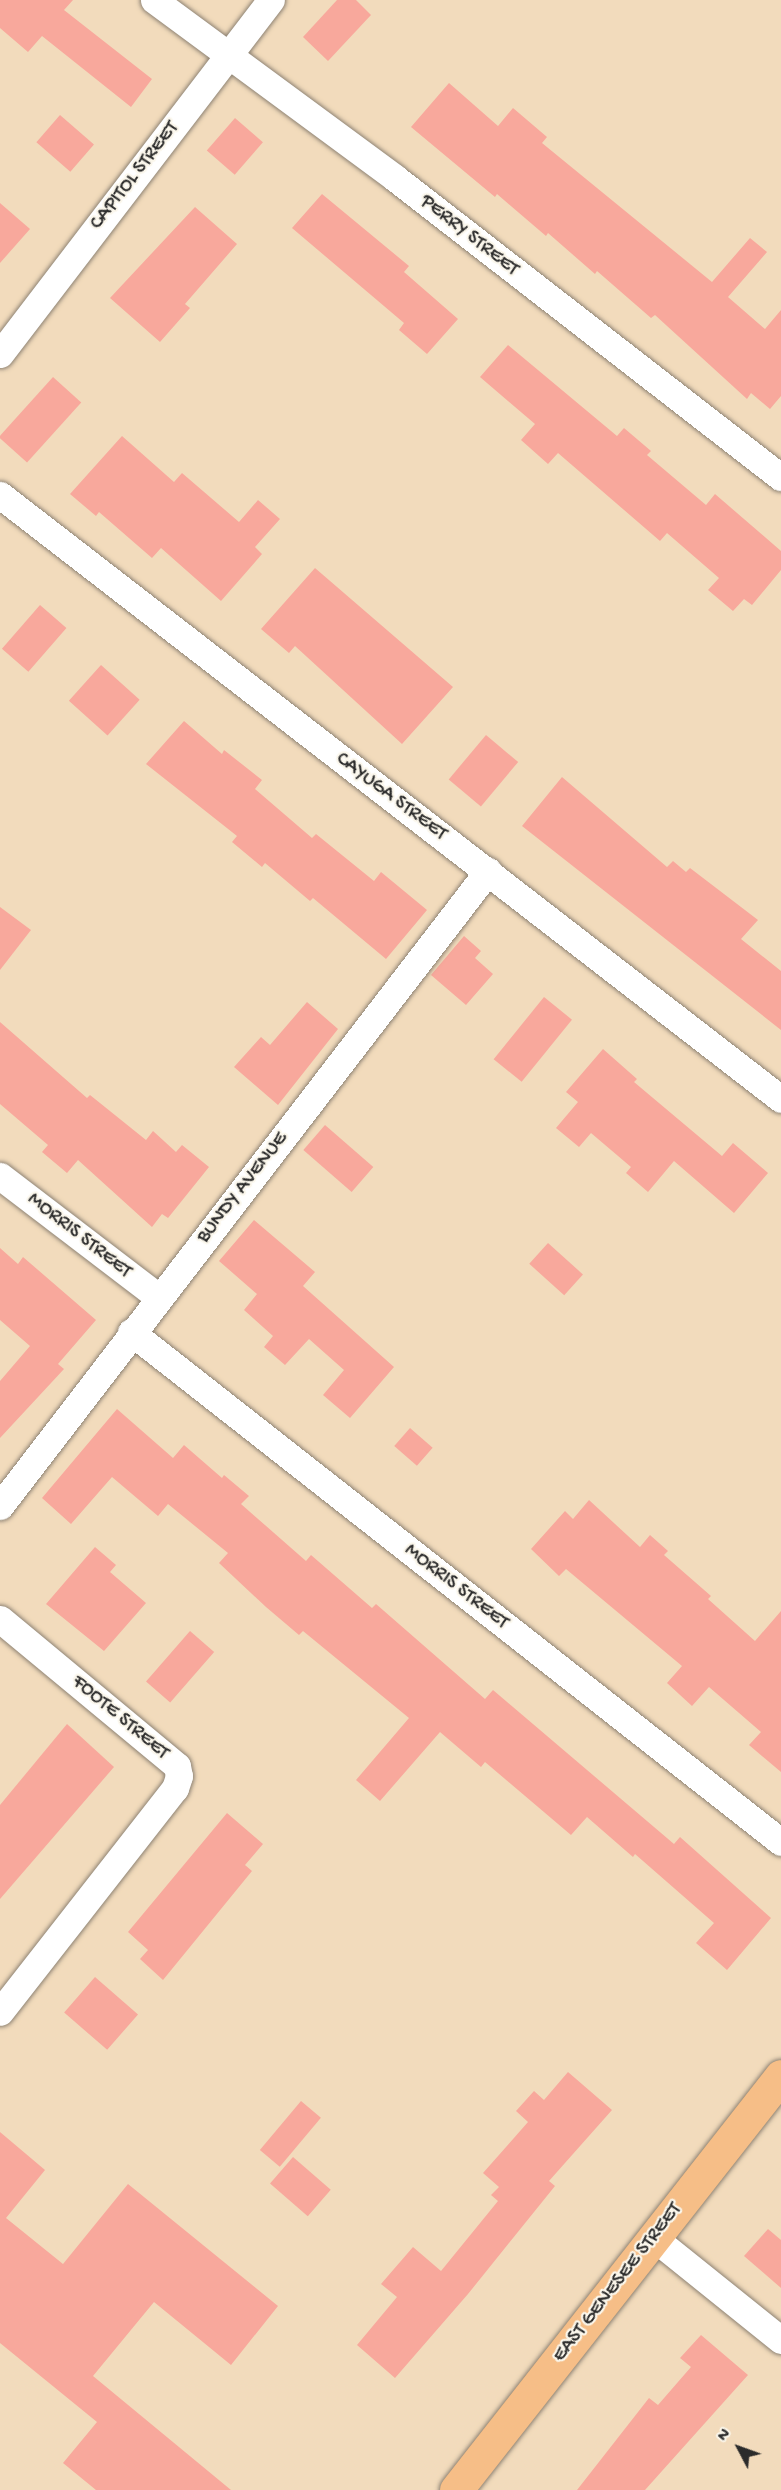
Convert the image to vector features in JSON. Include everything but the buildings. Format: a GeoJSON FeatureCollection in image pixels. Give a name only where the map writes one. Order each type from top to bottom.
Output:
{"type":"FeatureCollection","features":[{"type":"Feature","properties":{"kind":"highway","name":"EAST GENESEE STREET"},"geometry":{"type":"LineString","coordinates":[[468,2486],[654,2238],[781,2076]]}},
{"type":"Feature","properties":{"kind":"street","name":"PERRY STREET"},"geometry":{"type":"LineString","coordinates":[[154,0],[395,178],[781,477]]}},
{"type":"Feature","properties":{"kind":"street","name":"CAPITOL STREET"},"geometry":{"type":"LineString","coordinates":[[0,354],[272,0]]}},
{"type":"Feature","properties":{"kind":"street","name":"CAYUGA STREET"},"geometry":{"type":"LineString","coordinates":[[0,495],[781,1100]]}},
{"type":"Feature","properties":{"kind":"street","name":"BUNDY AVENUE"},"geometry":{"type":"LineString","coordinates":[[0,1506],[131,1332],[488,871]]}},
{"type":"Feature","properties":{"kind":"street","name":"MORRIS STREET"},"geometry":{"type":"LineString","coordinates":[[0,1176],[158,1297]]}},
{"type":"Feature","properties":{"kind":"street","name":"MORRIS STREET"},"geometry":{"type":"LineString","coordinates":[[131,1332],[781,1842]]}},
{"type":"Feature","properties":{"kind":"street","name":"FOOTE STREET"},"geometry":{"type":"LineString","coordinates":[[0,1619],[177,1766],[175,1788],[0,2012]]}},
{"type":"Feature","properties":{"kind":"street"},"geometry":{"type":"LineString","coordinates":[[654,2238],[781,2340]]}}]}
